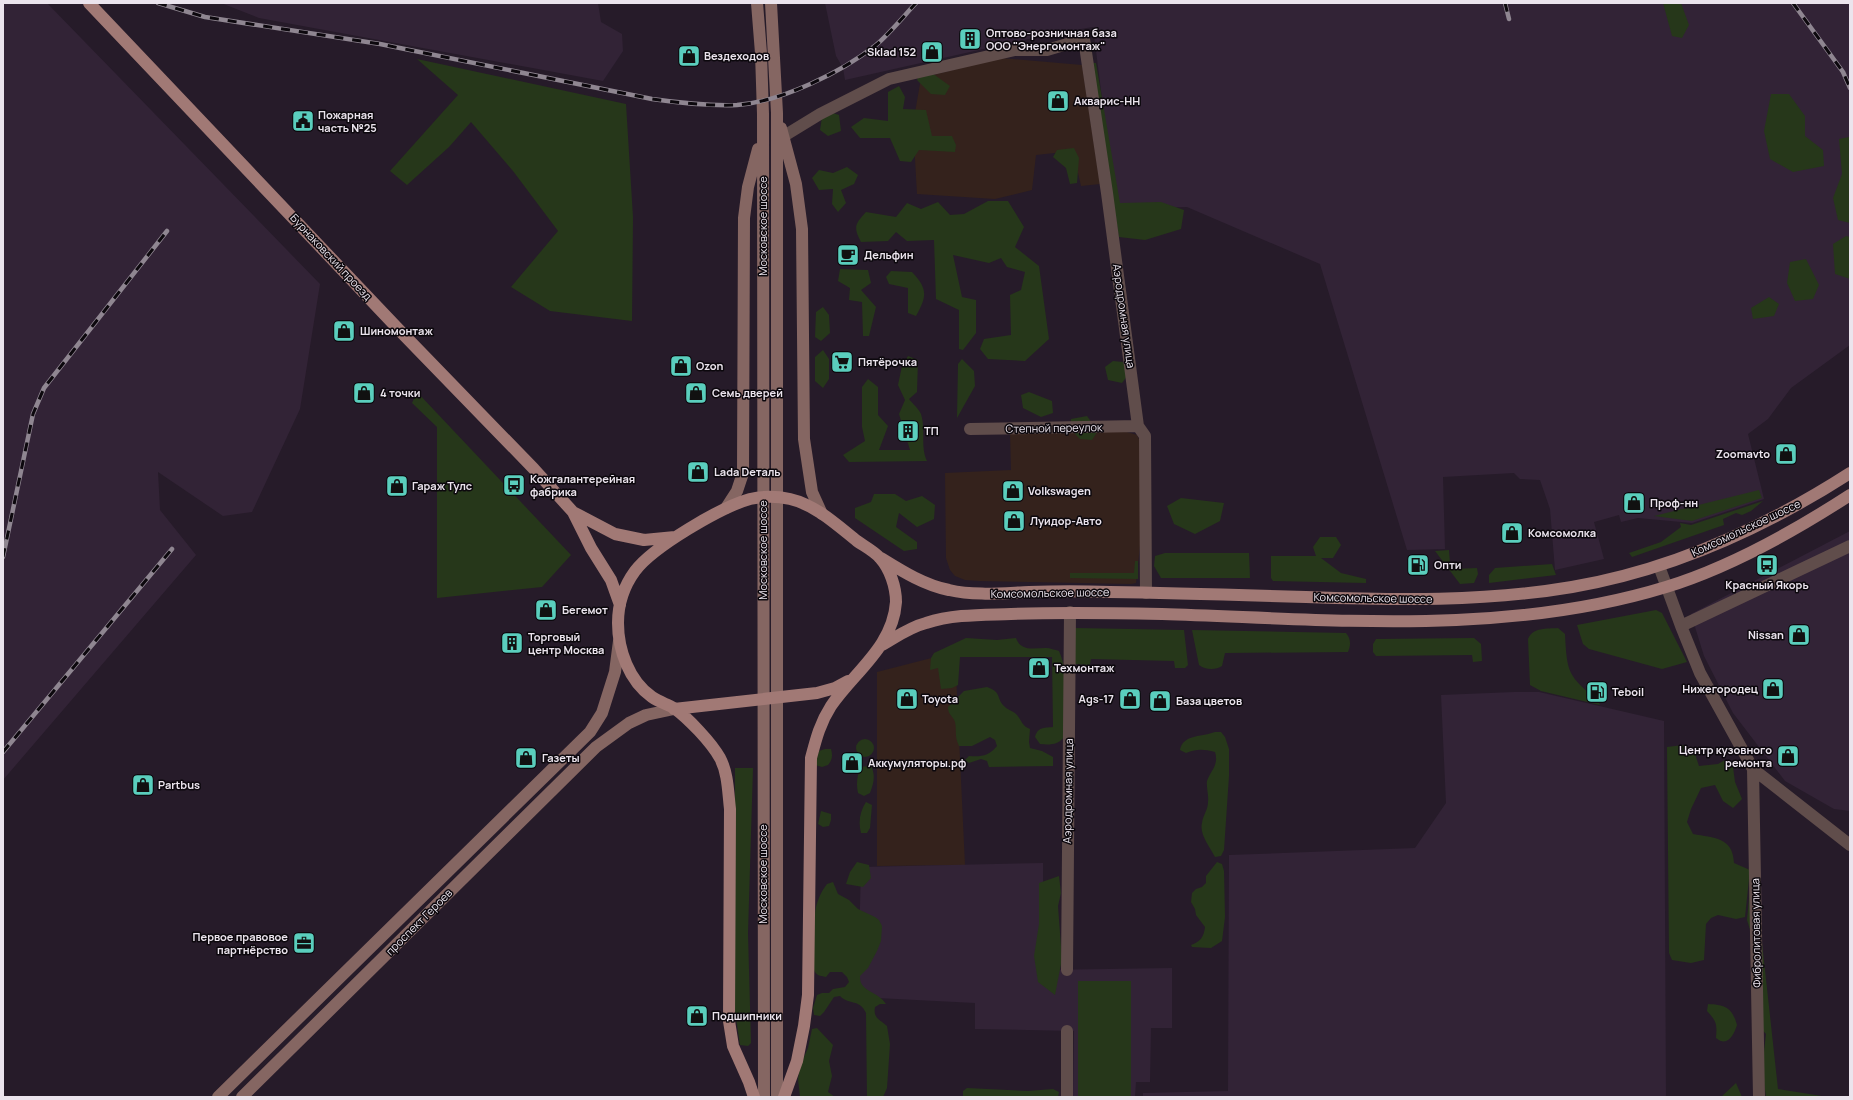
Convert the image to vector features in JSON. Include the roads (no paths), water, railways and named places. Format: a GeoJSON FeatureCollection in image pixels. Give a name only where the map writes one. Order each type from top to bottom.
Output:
{"type":"FeatureCollection","features":[{"type":"Feature","properties":{"kind":"main road","name":"Бурнаковский проезд"},"geometry":{"type":"LineString","coordinates":[[89,3],[534,469],[573,512]]}},
{"type":"Feature","properties":{"kind":"main road","name":"Московское шоссе"},"geometry":{"type":"LineString","coordinates":[[757,3],[761,53],[763,114],[764,1097]]}},
{"type":"Feature","properties":{"kind":"main road","name":"Московское шоссе"},"geometry":{"type":"LineString","coordinates":[[771,3],[777,113],[777,1097]]}},
{"type":"Feature","properties":{"kind":"main road"},"geometry":{"type":"LineString","coordinates":[[777,113],[796,184],[802,229],[805,450],[812,492],[822,514]]}},
{"type":"Feature","properties":{"kind":"main road"},"geometry":{"type":"LineString","coordinates":[[726,508],[737,491],[743,473],[744,218],[748,187],[756,159],[763,114]]}},
{"type":"Feature","properties":{"kind":"main road","name":"Комсомольское шоссе"},"geometry":{"type":"LineString","coordinates":[[620,605],[626,585],[646,558],[676,537],[726,508],[752,498],[770,496],[789,498],[806,504],[822,514],[880,558],[913,578],[950,591],[984,594],[1064,590],[1428,600],[1499,596],[1572,587],[1660,566],[1736,535],[1817,494],[1850,473]]}},
{"type":"Feature","properties":{"kind":"main road","name":"Комсомольское шоссе"},"geometry":{"type":"LineString","coordinates":[[882,645],[913,627],[948,618],[1070,612],[1378,620],[1499,618],[1566,611],[1667,587],[1710,571],[1759,548],[1850,495]]}},
{"type":"Feature","properties":{"kind":"main road"},"geometry":{"type":"LineString","coordinates":[[573,512],[615,534],[644,540],[676,537]]}},
{"type":"Feature","properties":{"kind":"main road"},"geometry":{"type":"LineString","coordinates":[[573,512],[591,548],[611,580],[620,605],[619,640],[627,668],[639,685],[652,697],[674,708],[710,742],[721,760],[728,782],[730,809],[729,1021],[733,1046],[754,1097]]}},
{"type":"Feature","properties":{"kind":"main road"},"geometry":{"type":"LineString","coordinates":[[784,1097],[797,1061],[808,995],[811,758],[818,729],[831,706],[882,645],[892,623],[896,602],[892,579],[880,558]]}},
{"type":"Feature","properties":{"kind":"main road","name":"проспект Героев"},"geometry":{"type":"LineString","coordinates":[[218,1097],[590,732],[602,713],[615,672],[619,640]]}},
{"type":"Feature","properties":{"kind":"main road"},"geometry":{"type":"LineString","coordinates":[[674,708],[817,693],[835,688],[853,678]]}},
{"type":"Feature","properties":{"kind":"main road","name":"проспект Героев"},"geometry":{"type":"LineString","coordinates":[[242,1097],[596,747],[628,723],[646,715],[674,708]]}},
{"type":"Feature","properties":{"kind":"street","name":"Аэродромная улица"},"geometry":{"type":"LineString","coordinates":[[784,136],[820,114],[890,79],[1015,50],[1047,50],[1084,39],[1108,193],[1138,426],[1145,436],[1146,593]]}},
{"type":"Feature","properties":{"kind":"street","name":"Степной переулок"},"geometry":{"type":"LineString","coordinates":[[970,429],[1138,426]]}},
{"type":"Feature","properties":{"kind":"street"},"geometry":{"type":"LineString","coordinates":[[1681,626],[1850,546]]}},
{"type":"Feature","properties":{"kind":"street"},"geometry":{"type":"LineString","coordinates":[[1660,566],[1681,626],[1700,672],[1753,769],[1850,845]]}},
{"type":"Feature","properties":{"kind":"street","name":"Аэродромная улица"},"geometry":{"type":"LineString","coordinates":[[1067,970],[1070,612]]}},
{"type":"Feature","properties":{"kind":"street","name":"Фибролитовая улица"},"geometry":{"type":"LineString","coordinates":[[1753,769],[1759,1097]]}},
{"type":"Feature","properties":{"kind":"street"},"geometry":{"type":"LineString","coordinates":[[1067,1031],[1067,1097]]}},
{"type":"Feature","properties":{"kind":"railway"},"geometry":{"type":"LineString","coordinates":[[158,3],[205,17],[380,44],[652,99],[694,104],[726,105],[754,103],[772,98],[791,92],[829,75],[876,45],[916,3]]}},
{"type":"Feature","properties":{"kind":"railway"},"geometry":{"type":"LineString","coordinates":[[1505,3],[1509,19]]}},
{"type":"Feature","properties":{"kind":"railway"},"geometry":{"type":"LineString","coordinates":[[1793,3],[1843,72],[1850,88]]}},
{"type":"Feature","properties":{"kind":"railway"},"geometry":{"type":"LineString","coordinates":[[3,557],[33,414],[44,388],[167,231]]}},
{"type":"Feature","properties":{"kind":"railway"},"geometry":{"type":"LineString","coordinates":[[3,752],[172,549]]}},
{"type":"Feature","properties":{"kind":"place","name":"Оптово-розничная база ООО \"Энергомонтаж\""},"geometry":{"type":"Point","coordinates":[970,39]}},
{"type":"Feature","properties":{"kind":"place","name":"Sklad 152"},"geometry":{"type":"Point","coordinates":[932,52]}},
{"type":"Feature","properties":{"kind":"place","name":"Вездеходов"},"geometry":{"type":"Point","coordinates":[689,56]}},
{"type":"Feature","properties":{"kind":"place","name":"Акварис-НН"},"geometry":{"type":"Point","coordinates":[1058,101]}},
{"type":"Feature","properties":{"kind":"place","name":"Пожарная часть №25"},"geometry":{"type":"Point","coordinates":[303,121]}},
{"type":"Feature","properties":{"kind":"place","name":"Дельфин"},"geometry":{"type":"Point","coordinates":[848,255]}},
{"type":"Feature","properties":{"kind":"place","name":"Шиномонтаж"},"geometry":{"type":"Point","coordinates":[344,331]}},
{"type":"Feature","properties":{"kind":"place","name":"Пятёрочка"},"geometry":{"type":"Point","coordinates":[842,362]}},
{"type":"Feature","properties":{"kind":"place","name":"Ozon"},"geometry":{"type":"Point","coordinates":[681,366]}},
{"type":"Feature","properties":{"kind":"place","name":"4 точки"},"geometry":{"type":"Point","coordinates":[364,393]}},
{"type":"Feature","properties":{"kind":"place","name":"Семь дверей"},"geometry":{"type":"Point","coordinates":[696,393]}},
{"type":"Feature","properties":{"kind":"place","name":"ТП"},"geometry":{"type":"Point","coordinates":[908,431]}},
{"type":"Feature","properties":{"kind":"place","name":"Zoomavto"},"geometry":{"type":"Point","coordinates":[1786,454]}},
{"type":"Feature","properties":{"kind":"place","name":"Lada Dеталь"},"geometry":{"type":"Point","coordinates":[698,472]}},
{"type":"Feature","properties":{"kind":"place","name":"Кожгалантерейная фабрика"},"geometry":{"type":"Point","coordinates":[514,485]}},
{"type":"Feature","properties":{"kind":"place","name":"Гараж Тулс"},"geometry":{"type":"Point","coordinates":[397,486]}},
{"type":"Feature","properties":{"kind":"place","name":"Volkswagen"},"geometry":{"type":"Point","coordinates":[1013,491]}},
{"type":"Feature","properties":{"kind":"place","name":"Проф-нн"},"geometry":{"type":"Point","coordinates":[1634,503]}},
{"type":"Feature","properties":{"kind":"place","name":"Луидор-Авто"},"geometry":{"type":"Point","coordinates":[1014,521]}},
{"type":"Feature","properties":{"kind":"place","name":"Комсомолка"},"geometry":{"type":"Point","coordinates":[1512,533]}},
{"type":"Feature","properties":{"kind":"place","name":"Опти"},"geometry":{"type":"Point","coordinates":[1418,565]}},
{"type":"Feature","properties":{"kind":"place","name":"Красный Якорь"},"geometry":{"type":"Point","coordinates":[1767,565]}},
{"type":"Feature","properties":{"kind":"place","name":"Бегемот"},"geometry":{"type":"Point","coordinates":[546,610]}},
{"type":"Feature","properties":{"kind":"place","name":"Nissan"},"geometry":{"type":"Point","coordinates":[1799,635]}},
{"type":"Feature","properties":{"kind":"place","name":"Торговый центр Москва"},"geometry":{"type":"Point","coordinates":[512,643]}},
{"type":"Feature","properties":{"kind":"place","name":"Техмонтаж"},"geometry":{"type":"Point","coordinates":[1039,668]}},
{"type":"Feature","properties":{"kind":"place","name":"Нижегородец"},"geometry":{"type":"Point","coordinates":[1773,689]}},
{"type":"Feature","properties":{"kind":"place","name":"Teboil"},"geometry":{"type":"Point","coordinates":[1597,692]}},
{"type":"Feature","properties":{"kind":"place","name":"Toyota"},"geometry":{"type":"Point","coordinates":[907,699]}},
{"type":"Feature","properties":{"kind":"place","name":"Ags-17"},"geometry":{"type":"Point","coordinates":[1130,699]}},
{"type":"Feature","properties":{"kind":"place","name":"База цветов"},"geometry":{"type":"Point","coordinates":[1160,701]}},
{"type":"Feature","properties":{"kind":"place","name":"Центр кузовного ремонта"},"geometry":{"type":"Point","coordinates":[1788,756]}},
{"type":"Feature","properties":{"kind":"place","name":"Газеты"},"geometry":{"type":"Point","coordinates":[526,758]}},
{"type":"Feature","properties":{"kind":"place","name":"Аккумуляторы.рф"},"geometry":{"type":"Point","coordinates":[852,763]}},
{"type":"Feature","properties":{"kind":"place","name":"Partbus"},"geometry":{"type":"Point","coordinates":[143,785]}},
{"type":"Feature","properties":{"kind":"place","name":"Первое правовое партнёрство"},"geometry":{"type":"Point","coordinates":[304,943]}},
{"type":"Feature","properties":{"kind":"place","name":"Подшипники"},"geometry":{"type":"Point","coordinates":[697,1016]}}]}
